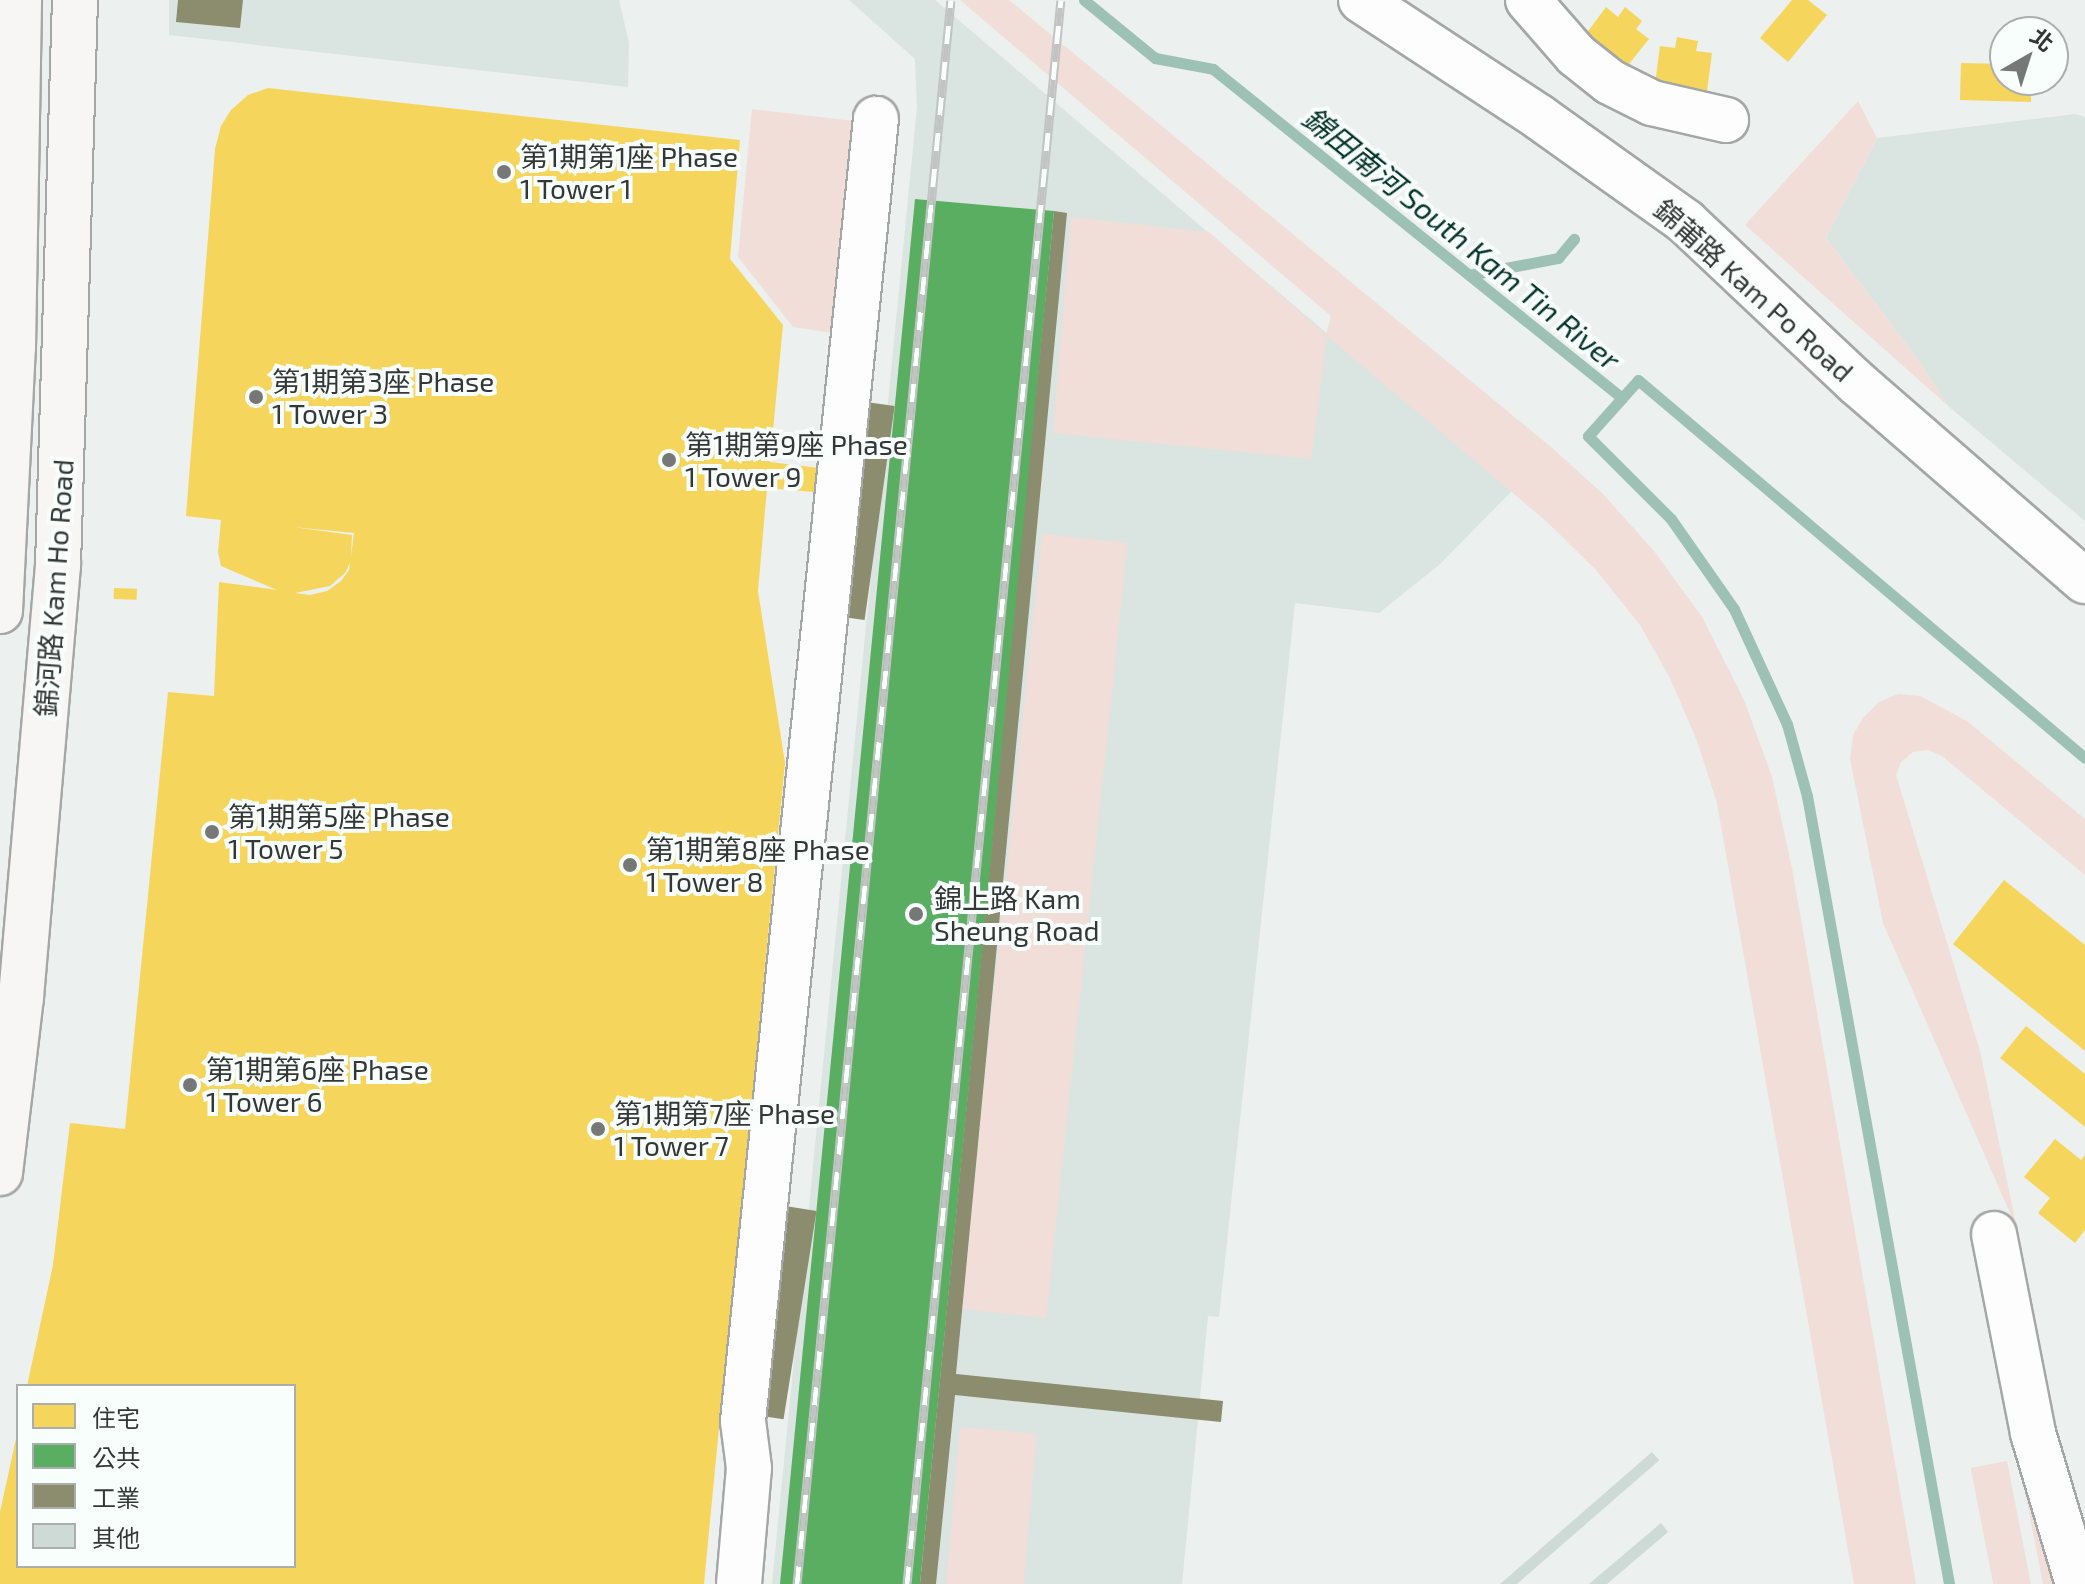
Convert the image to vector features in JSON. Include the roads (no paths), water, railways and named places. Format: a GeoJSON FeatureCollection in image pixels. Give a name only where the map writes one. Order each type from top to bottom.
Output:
{"type":"FeatureCollection","features":[{"type":"Feature","properties":{"kind":"main road","name":"錦河路 Kam Ho Road"},"geometry":{"type":"LineString","coordinates":[[0,611],[13,347],[19,0]]}},
{"type":"Feature","properties":{"kind":"main road","name":"錦河路 Kam Ho Road"},"geometry":{"type":"LineString","coordinates":[[0,1173],[21,997],[58,565],[75,0]]}},
{"type":"Feature","properties":{"kind":"street","name":"錦莆路 Kam Po Road"},"geometry":{"type":"LineString","coordinates":[[1361,0],[1539,117],[1686,222],[1857,383],[2085,581]]}},
{"type":"Feature","properties":{"kind":"street"},"geometry":{"type":"LineString","coordinates":[[1528,0],[1576,55],[1610,82],[1652,103],[1726,120]]}},
{"type":"Feature","properties":{"kind":"street"},"geometry":{"type":"LineString","coordinates":[[739,1584],[749,1468],[743,1421],[876,119]]}},
{"type":"Feature","properties":{"kind":"street"},"geometry":{"type":"LineString","coordinates":[[1994,1234],[2033,1433],[2078,1584]]}},
{"type":"Feature","properties":{"kind":"waterway","name":"錦田南河 South Kam Tin River"},"geometry":{"type":"LineString","coordinates":[[1084,0],[1155,58],[1213,69],[1622,398],[1638,380],[2085,758]]}},
{"type":"Feature","properties":{"kind":"waterway"},"geometry":{"type":"LineString","coordinates":[[1469,275],[1558,258],[1574,239]]}},
{"type":"Feature","properties":{"kind":"waterway"},"geometry":{"type":"LineString","coordinates":[[1622,398],[1588,436],[1671,519],[1734,609],[1787,724],[1807,796],[1949,1584]]}},
{"type":"Feature","properties":{"kind":"railway"},"geometry":{"type":"LineString","coordinates":[[797,1584],[951,0]]}},
{"type":"Feature","properties":{"kind":"railway"},"geometry":{"type":"LineString","coordinates":[[907,1584],[1061,0]]}},
{"type":"Feature","properties":{"kind":"place","name":"第1期第1座 Phase 1 Tower 1"},"geometry":{"type":"Point","coordinates":[504,172]}},
{"type":"Feature","properties":{"kind":"place","name":"第1期第3座 Phase 1 Tower 3"},"geometry":{"type":"Point","coordinates":[256,397]}},
{"type":"Feature","properties":{"kind":"place","name":"第1期第9座 Phase 1 Tower 9"},"geometry":{"type":"Point","coordinates":[669,460]}},
{"type":"Feature","properties":{"kind":"place","name":"第1期第5座 Phase 1 Tower 5"},"geometry":{"type":"Point","coordinates":[212,832]}},
{"type":"Feature","properties":{"kind":"place","name":"第1期第8座 Phase 1 Tower 8"},"geometry":{"type":"Point","coordinates":[630,865]}},
{"type":"Feature","properties":{"kind":"place","name":"錦上路 Kam Sheung Road"},"geometry":{"type":"Point","coordinates":[916,914]}},
{"type":"Feature","properties":{"kind":"place","name":"第1期第6座 Phase 1 Tower 6"},"geometry":{"type":"Point","coordinates":[190,1085]}},
{"type":"Feature","properties":{"kind":"place","name":"第1期第7座 Phase 1 Tower 7"},"geometry":{"type":"Point","coordinates":[598,1129]}}]}
